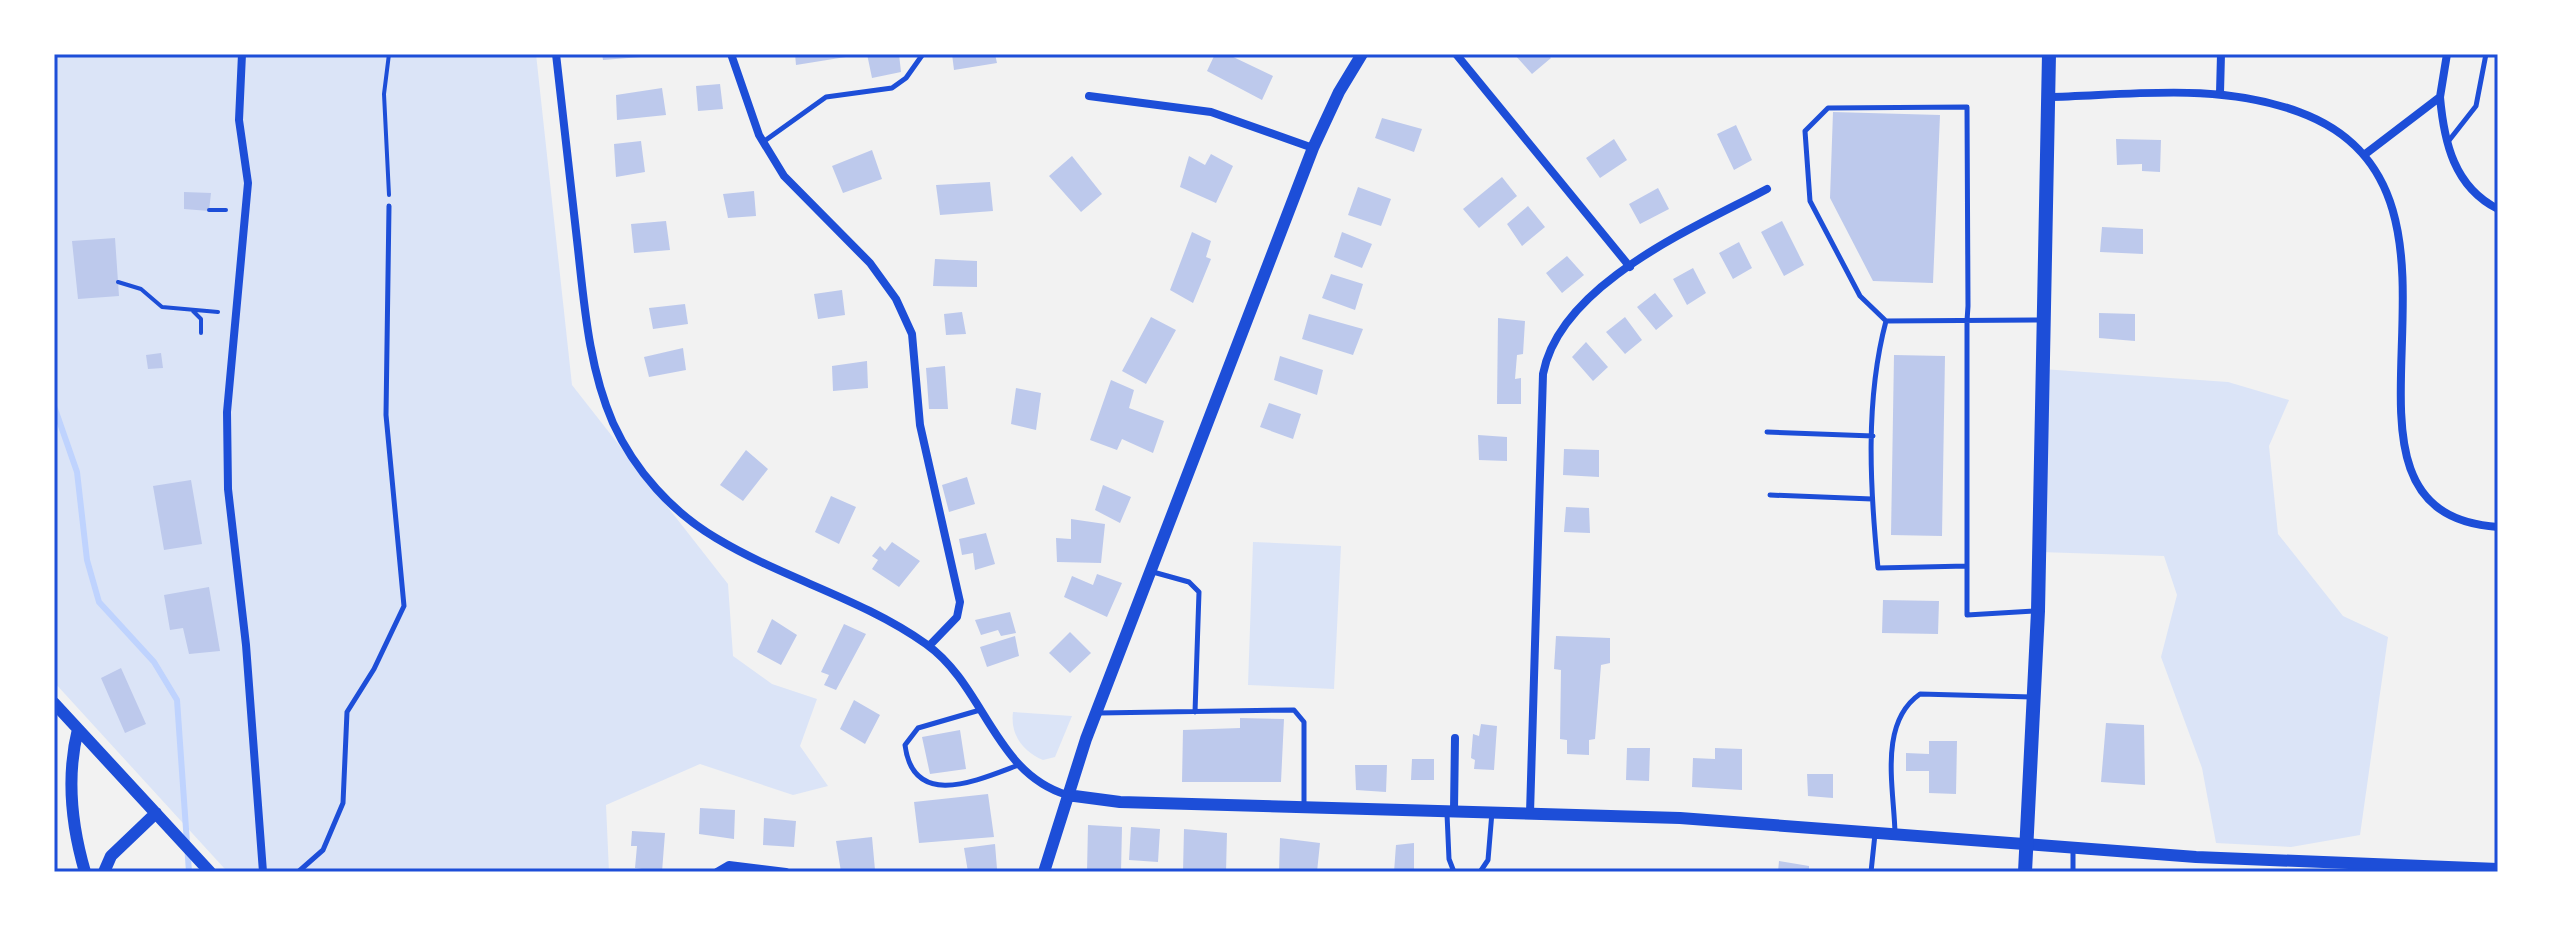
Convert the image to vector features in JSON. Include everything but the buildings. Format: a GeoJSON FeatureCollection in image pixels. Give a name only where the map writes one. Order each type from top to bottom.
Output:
{"type":"FeatureCollection","features":[{"type":"Feature","properties":{"kind":"main road"},"geometry":{"type":"LineString","coordinates":[[2025,872],[2038,611],[2049,54]]}},
{"type":"Feature","properties":{"kind":"street"},"geometry":{"type":"LineString","coordinates":[[242,54],[239,120],[248,183],[227,412],[228,473],[246,645],[263,872]]}},
{"type":"Feature","properties":{"kind":"street"},"geometry":{"type":"LineString","coordinates":[[556,54],[591,352],[613,423],[648,480],[681,514],[717,539],[878,613],[929,646],[964,681],[1016,766],[1045,788],[1067,795],[1120,802],[1680,818],[2073,849],[2387,868],[2498,869]]}},
{"type":"Feature","properties":{"kind":"street"},"geometry":{"type":"LineString","coordinates":[[731,54],[742,95],[763,142],[784,176],[870,263],[896,299],[912,334],[920,425],[960,602],[957,617],[929,646]]}},
{"type":"Feature","properties":{"kind":"street"},"geometry":{"type":"LineString","coordinates":[[1044,872],[1067,795],[1313,148],[1339,92],[1362,54]]}},
{"type":"Feature","properties":{"kind":"street"},"geometry":{"type":"LineString","coordinates":[[1456,54],[1630,267]]}},
{"type":"Feature","properties":{"kind":"street"},"geometry":{"type":"LineString","coordinates":[[2220,93],[2221,54]]}},
{"type":"Feature","properties":{"kind":"street"},"geometry":{"type":"LineString","coordinates":[[2447,54],[2440,97],[2447,144],[2471,191],[2498,209]]}},
{"type":"Feature","properties":{"kind":"street"},"geometry":{"type":"LineString","coordinates":[[2047,97],[2220,93],[2301,112],[2355,145],[2392,203],[2403,252],[2399,420],[2402,446],[2413,479],[2435,504],[2463,520],[2498,527]]}},
{"type":"Feature","properties":{"kind":"street"},"geometry":{"type":"LineString","coordinates":[[1089,96],[1211,112],[1313,148]]}},
{"type":"Feature","properties":{"kind":"street"},"geometry":{"type":"LineString","coordinates":[[2364,155],[2440,97]]}},
{"type":"Feature","properties":{"kind":"street"},"geometry":{"type":"LineString","coordinates":[[1530,813],[1543,374],[1552,343],[1594,294],[1630,267],[1657,248],[1767,189]]}},
{"type":"Feature","properties":{"kind":"street"},"geometry":{"type":"LineString","coordinates":[[54,703],[210,872]]}},
{"type":"Feature","properties":{"kind":"street"},"geometry":{"type":"LineString","coordinates":[[78,729],[71,761],[72,806],[85,872]]}},
{"type":"Feature","properties":{"kind":"street"},"geometry":{"type":"LineString","coordinates":[[1451,810],[1455,738]]}},
{"type":"Feature","properties":{"kind":"street"},"geometry":{"type":"LineString","coordinates":[[104,872],[111,856],[156,813]]}},
{"type":"Feature","properties":{"kind":"street"},"geometry":{"type":"LineString","coordinates":[[717,872],[729,865],[786,872]]}},
{"type":"Feature","properties":{"kind":"lane"},"geometry":{"type":"LineString","coordinates":[[763,142],[826,97],[900,84],[923,54]]}},
{"type":"Feature","properties":{"kind":"lane"},"geometry":{"type":"LineString","coordinates":[[2447,144],[2476,106],[2486,54]]}},
{"type":"Feature","properties":{"kind":"lane"},"geometry":{"type":"LineString","coordinates":[[2038,611],[1967,615],[1967,321],[1967,107],[1828,108],[1805,131],[1810,201],[1860,296],[1886,321],[1967,321],[2043,320]]}},
{"type":"Feature","properties":{"kind":"lane"},"geometry":{"type":"LineString","coordinates":[[298,872],[323,850],[343,803],[347,712],[374,669],[404,606],[386,415],[389,206]]}},
{"type":"Feature","properties":{"kind":"lane"},"geometry":{"type":"LineString","coordinates":[[1886,321],[1875,363],[1872,499],[1878,568],[1967,566]]}},
{"type":"Feature","properties":{"kind":"lane"},"geometry":{"type":"LineString","coordinates":[[1767,432],[1873,436]]}},
{"type":"Feature","properties":{"kind":"lane"},"geometry":{"type":"LineString","coordinates":[[1770,495],[1872,499]]}},
{"type":"Feature","properties":{"kind":"lane"},"geometry":{"type":"LineString","coordinates":[[1152,572],[1189,582],[1199,592],[1195,712]]}},
{"type":"Feature","properties":{"kind":"lane"},"geometry":{"type":"LineString","coordinates":[[1895,834],[1893,736],[1906,704],[1920,694],[2034,697]]}},
{"type":"Feature","properties":{"kind":"lane"},"geometry":{"type":"LineString","coordinates":[[981,710],[918,728],[905,745],[913,773],[922,782],[936,786],[992,775],[1016,766]]}},
{"type":"Feature","properties":{"kind":"lane"},"geometry":{"type":"LineString","coordinates":[[1098,713],[1294,710],[1301,714],[1304,805]]}},
{"type":"Feature","properties":{"kind":"lane"},"geometry":{"type":"LineString","coordinates":[[1451,810],[1449,859],[1454,872]]}},
{"type":"Feature","properties":{"kind":"lane"},"geometry":{"type":"LineString","coordinates":[[1480,872],[1488,860],[1492,811]]}},
{"type":"Feature","properties":{"kind":"lane"},"geometry":{"type":"LineString","coordinates":[[1875,833],[1872,871],[1880,872]]}},
{"type":"Feature","properties":{"kind":"lane"},"geometry":{"type":"LineString","coordinates":[[2073,849],[2073,872]]}},
{"type":"Feature","properties":{"kind":"path"},"geometry":{"type":"LineString","coordinates":[[389,54],[384,94],[389,206]]}},
{"type":"Feature","properties":{"kind":"path"},"geometry":{"type":"LineString","coordinates":[[209,210],[226,210]]}},
{"type":"Feature","properties":{"kind":"path"},"geometry":{"type":"LineString","coordinates":[[118,282],[141,289],[155,304],[218,312]]}},
{"type":"Feature","properties":{"kind":"path"},"geometry":{"type":"LineString","coordinates":[[190,309],[201,320],[201,333]]}},
{"type":"Feature","properties":{"kind":"shaded area"},"geometry":{"type":"Polygon","coordinates":[[[54,54],[536,54],[572,385],[728,584],[733,656],[772,684],[817,699],[800,746],[828,786],[793,795],[700,764],[606,805],[609,872],[229,872],[224,868],[54,682],[54,54]]]}},
{"type":"Feature","properties":{"kind":"shaded area"},"geometry":{"type":"Polygon","coordinates":[[[2042,369],[2228,382],[2289,400],[2269,446],[2278,534],[2343,616],[2388,637],[2360,835],[2291,847],[2216,843],[2202,768],[2161,657],[2177,595],[2164,556],[2039,552],[2042,369]]]}},
{"type":"Feature","properties":{"kind":"shaded area"},"geometry":{"type":"Polygon","coordinates":[[[1253,542],[1341,546],[1334,689],[1248,685],[1253,542]]]}},
{"type":"Feature","properties":{"kind":"shaded area"},"geometry":{"type":"Polygon","coordinates":[[[1013,712],[1072,716],[1055,757],[1043,760],[1024,747],[1016,735],[1013,712]]]}},
{"type":"Feature","properties":{"kind":"waterway"},"geometry":{"type":"LineString","coordinates":[[54,406],[77,472],[87,560],[99,602],[154,662],[177,700],[189,872]]}}]}
